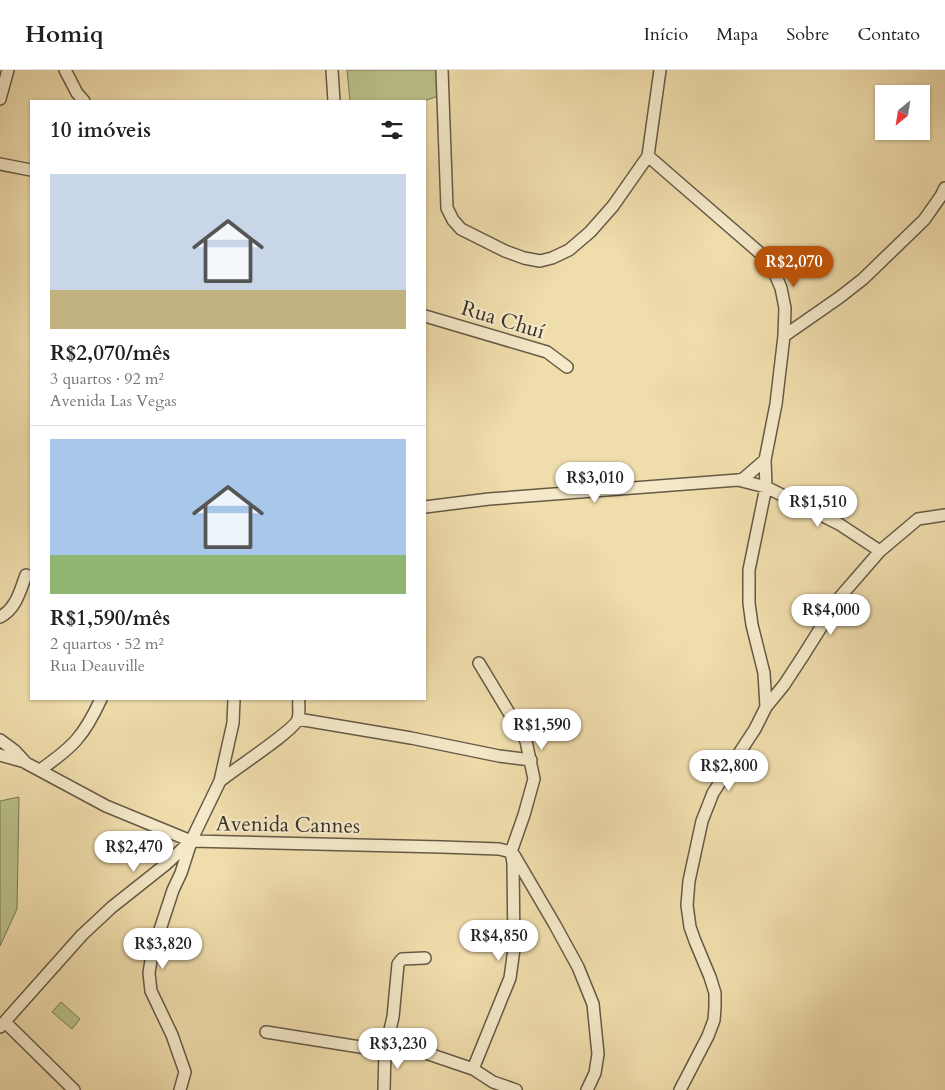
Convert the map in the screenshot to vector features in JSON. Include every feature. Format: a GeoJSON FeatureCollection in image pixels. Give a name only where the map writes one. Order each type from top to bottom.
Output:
{"type":"FeatureCollection","features":[{"type":"Feature","properties":{"kind":"street"},"geometry":{"type":"LineString","coordinates":[[0,99],[8,70]]}},
{"type":"Feature","properties":{"kind":"street"},"geometry":{"type":"LineString","coordinates":[[65,70],[77,94],[83,100]]}},
{"type":"Feature","properties":{"kind":"street"},"geometry":{"type":"LineString","coordinates":[[332,70],[334,100]]}},
{"type":"Feature","properties":{"kind":"street"},"geometry":{"type":"LineString","coordinates":[[442,70],[444,95],[444,177],[447,208],[453,220],[462,229],[505,251],[524,258],[540,261],[569,250],[590,232],[613,206],[648,156],[660,70]]}},
{"type":"Feature","properties":{"kind":"street"},"geometry":{"type":"LineString","coordinates":[[648,156],[761,254],[774,272],[781,288],[784,308],[784,336],[776,404],[766,460],[766,486],[749,570],[752,625],[764,673],[766,707]]}},
{"type":"Feature","properties":{"kind":"street"},"geometry":{"type":"LineString","coordinates":[[0,164],[30,170]]}},
{"type":"Feature","properties":{"kind":"street"},"geometry":{"type":"LineString","coordinates":[[784,336],[863,279],[924,220],[945,188]]}},
{"type":"Feature","properties":{"kind":"street","name":"Rua Chuí"},"geometry":{"type":"LineString","coordinates":[[426,316],[546,352],[567,367]]}},
{"type":"Feature","properties":{"kind":"street"},"geometry":{"type":"LineString","coordinates":[[426,507],[499,498],[738,480],[743,479],[766,460]]}},
{"type":"Feature","properties":{"kind":"street"},"geometry":{"type":"LineString","coordinates":[[738,480],[766,486],[839,524],[880,551]]}},
{"type":"Feature","properties":{"kind":"street"},"geometry":{"type":"LineString","coordinates":[[680,1090],[708,1036],[714,1020],[716,1007],[715,993],[710,977],[690,927],[687,904],[689,881],[702,821],[713,793],[755,730],[766,707],[784,685],[840,597],[880,551],[918,520],[945,515]]}},
{"type":"Feature","properties":{"kind":"street"},"geometry":{"type":"LineString","coordinates":[[0,617],[6,614],[14,605],[26,575]]}},
{"type":"Feature","properties":{"kind":"street"},"geometry":{"type":"LineString","coordinates":[[473,1069],[510,978],[514,949],[513,863],[511,852],[524,816],[534,779],[526,741],[479,663]]}},
{"type":"Feature","properties":{"kind":"street"},"geometry":{"type":"LineString","coordinates":[[40,770],[69,749],[78,739],[89,724],[101,700]]}},
{"type":"Feature","properties":{"kind":"street"},"geometry":{"type":"LineString","coordinates":[[180,1090],[185,1072],[172,1035],[152,991],[149,973],[152,954],[191,841],[220,780],[233,723],[234,700]]}},
{"type":"Feature","properties":{"kind":"street"},"geometry":{"type":"LineString","coordinates":[[220,780],[281,737],[294,725],[298,719],[298,700]]}},
{"type":"Feature","properties":{"kind":"street"},"geometry":{"type":"LineString","coordinates":[[298,719],[411,738],[499,756],[531,760]]}},
{"type":"Feature","properties":{"kind":"street","name":"Avenida Cannes"},"geometry":{"type":"LineString","coordinates":[[0,740],[15,751],[26,763],[106,806],[191,841],[442,847],[500,849],[511,852]]}},
{"type":"Feature","properties":{"kind":"street"},"geometry":{"type":"LineString","coordinates":[[0,755],[26,763]]}},
{"type":"Feature","properties":{"kind":"street"},"geometry":{"type":"LineString","coordinates":[[74,1090],[3,1025],[82,935],[112,907],[165,865],[191,841]]}},
{"type":"Feature","properties":{"kind":"street"},"geometry":{"type":"LineString","coordinates":[[511,852],[555,925],[578,968],[593,1004],[598,1054],[596,1073],[587,1090]]}},
{"type":"Feature","properties":{"kind":"street"},"geometry":{"type":"LineString","coordinates":[[384,1090],[385,1051],[393,1017],[396,977],[400,959],[425,958]]}},
{"type":"Feature","properties":{"kind":"street"},"geometry":{"type":"LineString","coordinates":[[266,1032],[385,1051],[395,1044],[473,1069],[493,1082],[516,1090]]}},
{"type":"Feature","properties":{"kind":"green space"},"geometry":{"type":"Polygon","coordinates":[[[347,70],[437,70],[441,95],[426,100],[350,100],[347,70]]]}},
{"type":"Feature","properties":{"kind":"green space"},"geometry":{"type":"Polygon","coordinates":[[[19,797],[17,909],[0,946],[0,801],[19,797]]]}},
{"type":"Feature","properties":{"kind":"green space"},"geometry":{"type":"Polygon","coordinates":[[[61,1002],[80,1019],[72,1029],[52,1012],[61,1002]]]}}]}
